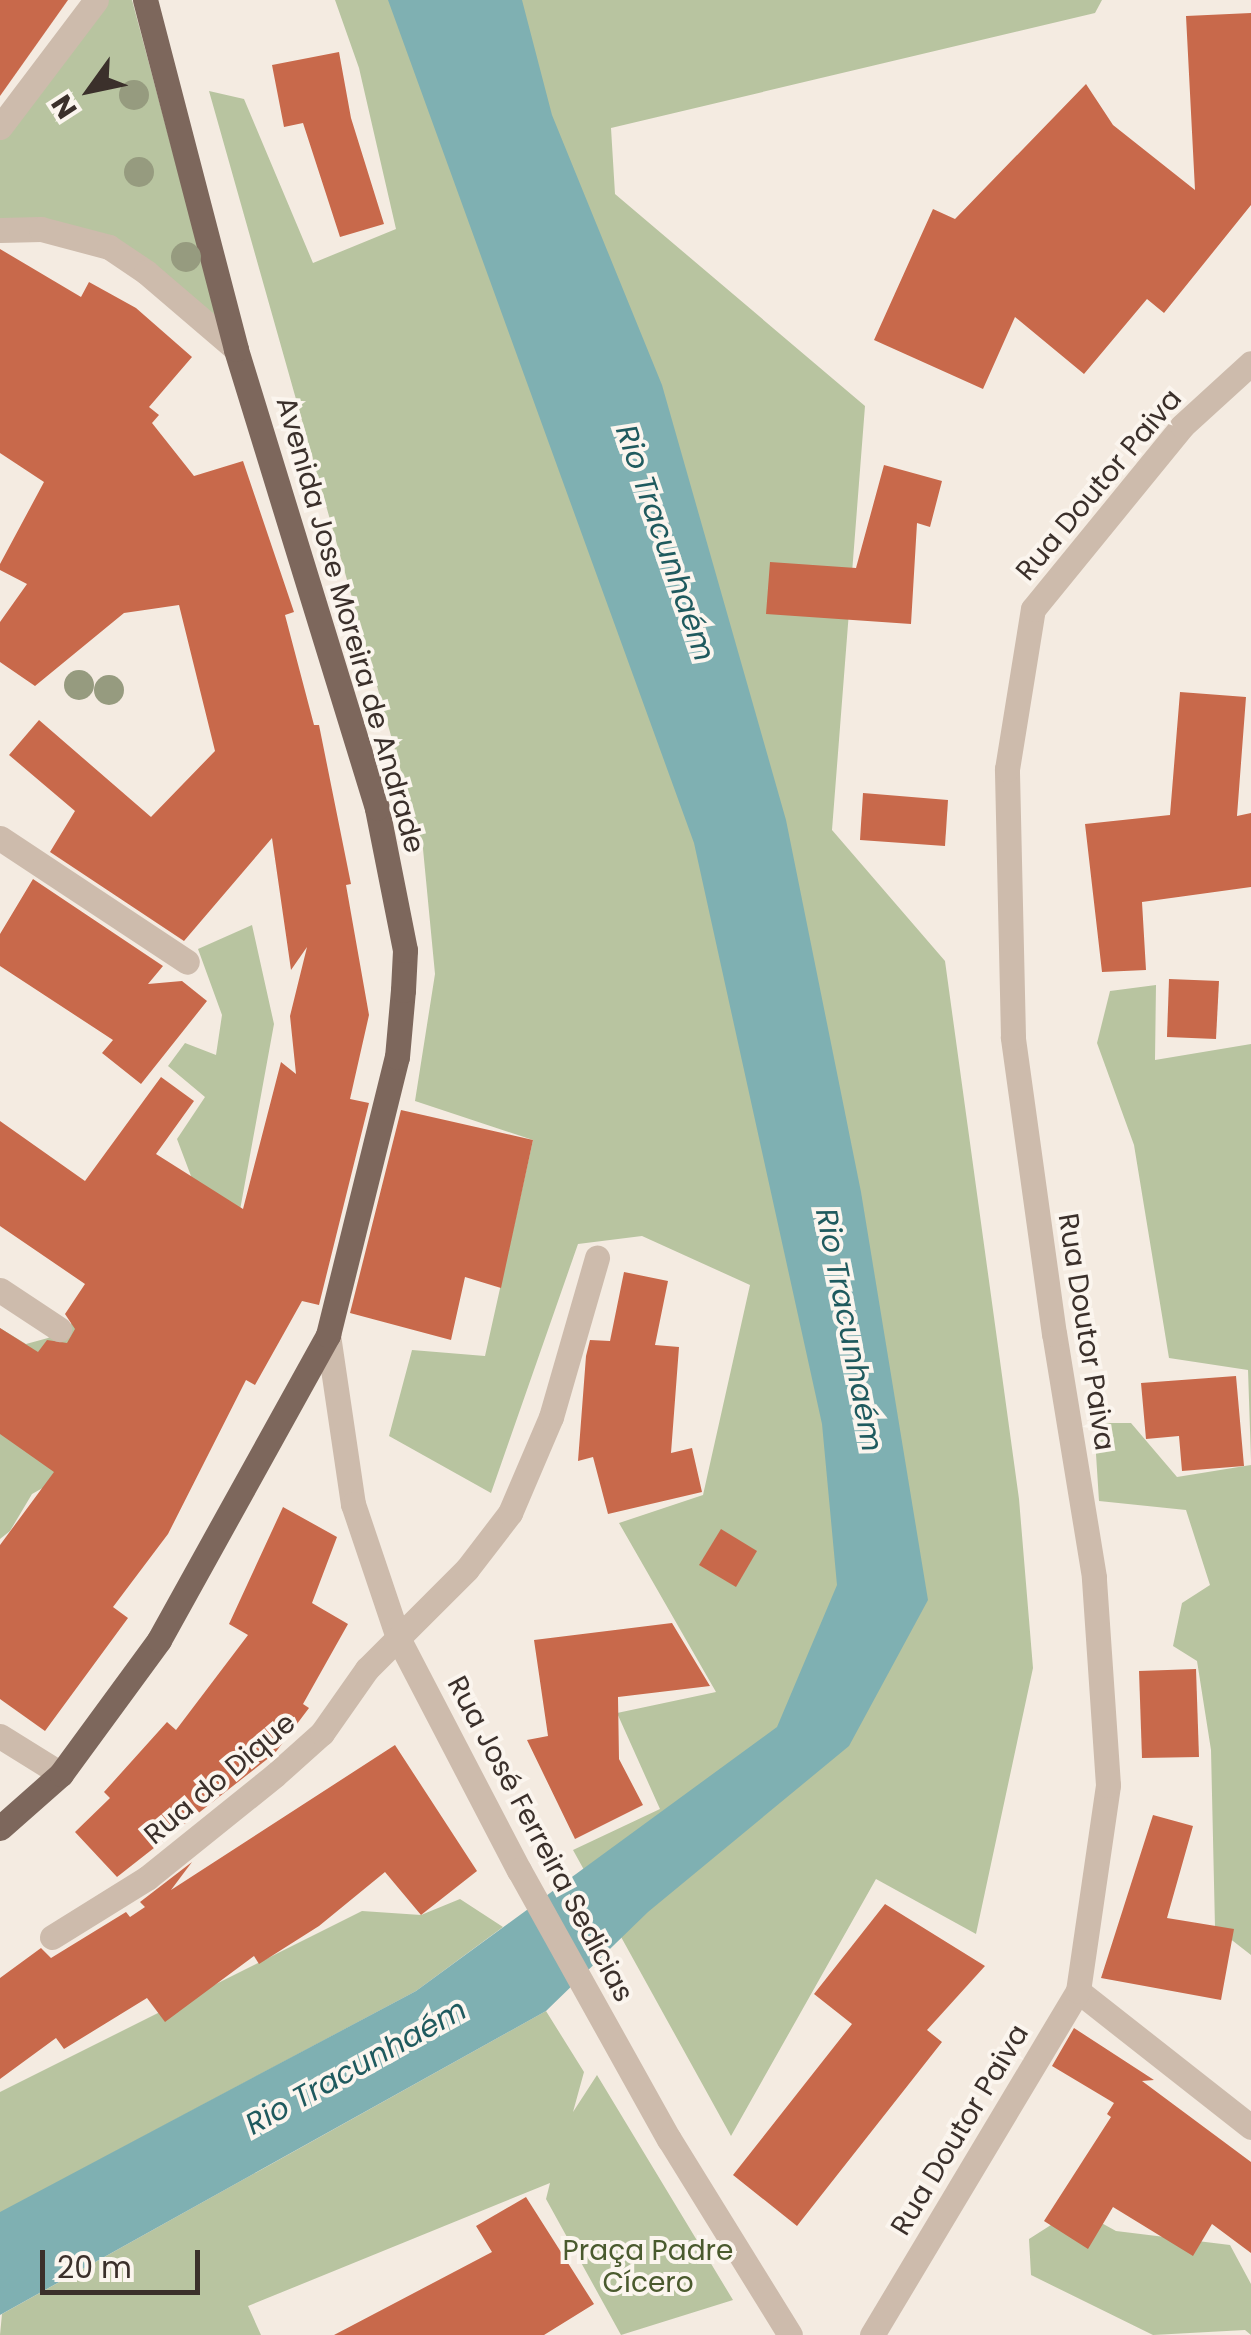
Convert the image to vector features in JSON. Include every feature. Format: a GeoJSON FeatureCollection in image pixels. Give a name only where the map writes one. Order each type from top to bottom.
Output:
{"type":"FeatureCollection","features":[{"type":"Feature","properties":{"kind":"main road","name":"Avenida Jose Moreira de Andrade"},"geometry":{"type":"LineString","coordinates":[[0,1828],[60,1774],[160,1640],[328,1335],[397,1057],[406,950],[377,808],[236,349],[146,0]]}},
{"type":"Feature","properties":{"kind":"street"},"geometry":{"type":"LineString","coordinates":[[0,127],[96,0]]}},
{"type":"Feature","properties":{"kind":"street"},"geometry":{"type":"LineString","coordinates":[[0,230],[41,229],[109,247],[146,272],[236,349]]}},
{"type":"Feature","properties":{"kind":"street","name":"Rua Doutor Paiva"},"geometry":{"type":"LineString","coordinates":[[872,2335],[1078,1991],[1108,1785],[1094,1577],[1054,1334],[1013,1037],[1008,769],[1033,609],[1182,426],[1251,363]]}},
{"type":"Feature","properties":{"kind":"street"},"geometry":{"type":"LineString","coordinates":[[0,838],[187,962]]}},
{"type":"Feature","properties":{"kind":"street","name":"Rua do Dique"},"geometry":{"type":"LineString","coordinates":[[52,1937],[147,1878],[276,1775],[322,1732],[367,1668],[468,1570],[510,1514],[552,1418],[597,1258]]}},
{"type":"Feature","properties":{"kind":"street"},"geometry":{"type":"LineString","coordinates":[[0,1290],[59,1329]]}},
{"type":"Feature","properties":{"kind":"street","name":"Rua José Ferreira Sedicias"},"geometry":{"type":"LineString","coordinates":[[328,1335],[354,1504],[398,1638],[519,1870],[669,2139],[790,2335]]}},
{"type":"Feature","properties":{"kind":"street"},"geometry":{"type":"LineString","coordinates":[[0,1736],[60,1774]]}},
{"type":"Feature","properties":{"kind":"street"},"geometry":{"type":"LineString","coordinates":[[1078,1991],[1251,2128]]}},
{"type":"Feature","properties":{"kind":"green space"},"geometry":{"type":"Polygon","coordinates":[[[108,0],[132,0],[218,321],[112,240],[0,222],[0,139],[108,0]]]}},
{"type":"Feature","properties":{"kind":"green space"},"geometry":{"type":"Polygon","coordinates":[[[335,0],[1102,0],[1095,13],[611,128],[615,194],[865,406],[832,830],[945,961],[1019,1499],[1033,1668],[976,1934],[876,1879],[731,2136],[573,1850],[660,1809],[617,1713],[716,1692],[619,1523],[703,1495],[750,1285],[642,1236],[578,1244],[491,1493],[389,1436],[412,1350],[485,1356],[533,1140],[415,1101],[435,974],[423,849],[209,91],[244,99],[313,263],[396,229],[359,68],[335,0]]]}},
{"type":"Feature","properties":{"kind":"green space"},"geometry":{"type":"Polygon","coordinates":[[[252,925],[274,1024],[240,1210],[194,1184],[177,1139],[205,1097],[168,1066],[185,1043],[216,1055],[222,1015],[198,949],[252,925]]]}},
{"type":"Feature","properties":{"kind":"green space"},"geometry":{"type":"Polygon","coordinates":[[[1156,985],[1155,1060],[1251,1044],[1251,1460],[1248,1370],[1169,1358],[1134,1145],[1097,1043],[1110,991],[1156,985]]]}},
{"type":"Feature","properties":{"kind":"green space"},"geometry":{"type":"Polygon","coordinates":[[[94,1309],[64,1476],[32,1494],[10,1531],[0,1539],[0,1328],[26,1344],[48,1338],[94,1309]]]}},
{"type":"Feature","properties":{"kind":"green space"},"geometry":{"type":"Polygon","coordinates":[[[1094,1423],[1131,1423],[1177,1477],[1251,1465],[1251,1955],[1215,1927],[1211,1750],[1197,1661],[1173,1646],[1182,1603],[1210,1585],[1186,1510],[1099,1501],[1094,1423]]]}},
{"type":"Feature","properties":{"kind":"green space"},"geometry":{"type":"Polygon","coordinates":[[[460,1899],[503,1927],[416,1991],[0,2213],[0,2092],[362,1911],[421,1915],[460,1899]]]}},
{"type":"Feature","properties":{"kind":"green space","name":"Praça Padre Cícero"},"geometry":{"type":"Polygon","coordinates":[[[546,2011],[584,2072],[573,2112],[597,2075],[733,2300],[621,2335],[546,2199],[550,2183],[248,2306],[261,2335],[0,2335],[2,2314],[546,2011]]]}},
{"type":"Feature","properties":{"kind":"green space"},"geometry":{"type":"Polygon","coordinates":[[[1076,2209],[1116,2231],[1230,2245],[1251,2284],[1251,2335],[1245,2330],[1153,2335],[1031,2275],[1029,2239],[1076,2209]]]}},
{"type":"Feature","properties":{"kind":"water","name":"Rio Tracunhaém"},"geometry":{"type":"Polygon","coordinates":[[[388,0],[522,0],[552,115],[662,385],[786,820],[861,1192],[928,1600],[849,1746],[648,1912],[546,2011],[0,2315],[0,2212],[416,1991],[777,1727],[837,1585],[822,1424],[694,843],[388,0]]]}},
{"type":"Feature","properties":{"kind":"building"},"geometry":{"type":"Polygon","coordinates":[[[0,0],[68,0],[0,96],[0,0]]]}},
{"type":"Feature","properties":{"kind":"building"},"geometry":{"type":"Polygon","coordinates":[[[1251,13],[1251,205],[1164,313],[1147,299],[1084,374],[1015,317],[983,389],[874,340],[933,209],[955,219],[1086,84],[1113,125],[1195,190],[1186,16],[1251,13]]]}},
{"type":"Feature","properties":{"kind":"building"},"geometry":{"type":"Polygon","coordinates":[[[339,52],[351,118],[384,224],[340,237],[303,123],[284,127],[272,65],[339,52]]]}},
{"type":"Feature","properties":{"kind":"building"},"geometry":{"type":"Polygon","coordinates":[[[0,249],[81,297],[89,282],[136,308],[192,357],[149,407],[159,415],[152,423],[194,476],[243,461],[294,612],[285,615],[314,725],[319,725],[351,884],[346,885],[369,1015],[350,1099],[369,1103],[319,1305],[302,1301],[255,1385],[246,1380],[168,1534],[113,1607],[128,1618],[45,1731],[0,1699],[0,1545],[54,1472],[0,1434],[0,1328],[38,1352],[47,1340],[67,1343],[75,1329],[65,1314],[85,1284],[0,1226],[0,1121],[85,1181],[161,1077],[194,1101],[156,1154],[243,1209],[281,1062],[296,1074],[290,1016],[307,947],[291,970],[272,838],[184,941],[50,852],[75,811],[9,755],[39,720],[151,817],[215,751],[179,605],[124,613],[35,686],[0,662],[0,622],[27,584],[0,570],[0,564],[44,482],[0,453],[0,249]]]}},
{"type":"Feature","properties":{"kind":"building"},"geometry":{"type":"Polygon","coordinates":[[[884,465],[942,481],[930,527],[917,523],[911,624],[766,614],[770,562],[856,568],[884,465]]]}},
{"type":"Feature","properties":{"kind":"building"},"geometry":{"type":"Polygon","coordinates":[[[1180,692],[1246,697],[1237,816],[1251,813],[1251,887],[1142,902],[1146,970],[1102,972],[1085,824],[1170,815],[1180,692]]]}},
{"type":"Feature","properties":{"kind":"building"},"geometry":{"type":"Polygon","coordinates":[[[863,793],[948,800],[945,846],[860,840],[863,793]]]}},
{"type":"Feature","properties":{"kind":"building"},"geometry":{"type":"Polygon","coordinates":[[[33,879],[163,966],[148,984],[182,981],[207,1001],[141,1084],[102,1053],[113,1040],[0,966],[0,934],[33,879]]]}},
{"type":"Feature","properties":{"kind":"building"},"geometry":{"type":"Polygon","coordinates":[[[1169,979],[1219,981],[1216,1039],[1167,1037],[1169,979]]]}},
{"type":"Feature","properties":{"kind":"building"},"geometry":{"type":"Polygon","coordinates":[[[401,1110],[533,1140],[501,1288],[465,1277],[451,1340],[350,1313],[401,1110]]]}},
{"type":"Feature","properties":{"kind":"building"},"geometry":{"type":"Polygon","coordinates":[[[624,1272],[668,1281],[655,1345],[679,1347],[671,1453],[692,1448],[702,1492],[608,1514],[593,1457],[578,1461],[586,1356],[590,1340],[610,1341],[624,1272]]]}},
{"type":"Feature","properties":{"kind":"building"},"geometry":{"type":"Polygon","coordinates":[[[1236,1376],[1244,1466],[1182,1471],[1179,1436],[1146,1439],[1141,1383],[1236,1376]]]}},
{"type":"Feature","properties":{"kind":"building"},"geometry":{"type":"Polygon","coordinates":[[[283,1507],[337,1537],[312,1603],[348,1624],[303,1704],[309,1708],[275,1753],[117,1877],[75,1832],[110,1798],[104,1792],[167,1722],[176,1730],[248,1635],[229,1624],[283,1507]]]}},
{"type":"Feature","properties":{"kind":"building"},"geometry":{"type":"Polygon","coordinates":[[[721,1529],[757,1551],[736,1587],[699,1565],[721,1529]]]}},
{"type":"Feature","properties":{"kind":"building"},"geometry":{"type":"Polygon","coordinates":[[[672,1623],[710,1686],[618,1697],[619,1759],[643,1805],[575,1839],[527,1740],[548,1736],[534,1640],[672,1623]]]}},
{"type":"Feature","properties":{"kind":"building"},"geometry":{"type":"Polygon","coordinates":[[[1196,1669],[1199,1757],[1142,1758],[1139,1671],[1196,1669]]]}},
{"type":"Feature","properties":{"kind":"building"},"geometry":{"type":"Polygon","coordinates":[[[395,1745],[477,1871],[421,1915],[385,1872],[319,1926],[259,1964],[254,1956],[165,2022],[147,1998],[64,2049],[56,2038],[0,2079],[0,1978],[41,1948],[51,1958],[126,1912],[130,1917],[145,1907],[140,1902],[192,1862],[171,1890],[395,1745]]]}},
{"type":"Feature","properties":{"kind":"building"},"geometry":{"type":"Polygon","coordinates":[[[1153,1815],[1193,1826],[1167,1918],[1234,1929],[1221,2000],[1101,1978],[1153,1815]]]}},
{"type":"Feature","properties":{"kind":"building"},"geometry":{"type":"Polygon","coordinates":[[[885,1904],[985,1966],[927,2030],[942,2042],[797,2226],[733,2175],[852,2024],[814,1994],[885,1904]]]}},
{"type":"Feature","properties":{"kind":"building"},"geometry":{"type":"Polygon","coordinates":[[[1074,2028],[1154,2080],[1142,2081],[1251,2162],[1251,2253],[1212,2224],[1193,2256],[1113,2207],[1088,2249],[1044,2221],[1111,2117],[1107,2114],[1114,2103],[1052,2066],[1074,2028]]]}},
{"type":"Feature","properties":{"kind":"building"},"geometry":{"type":"Polygon","coordinates":[[[526,2197],[594,2304],[544,2335],[334,2335],[492,2252],[476,2226],[526,2197]]]}}]}
